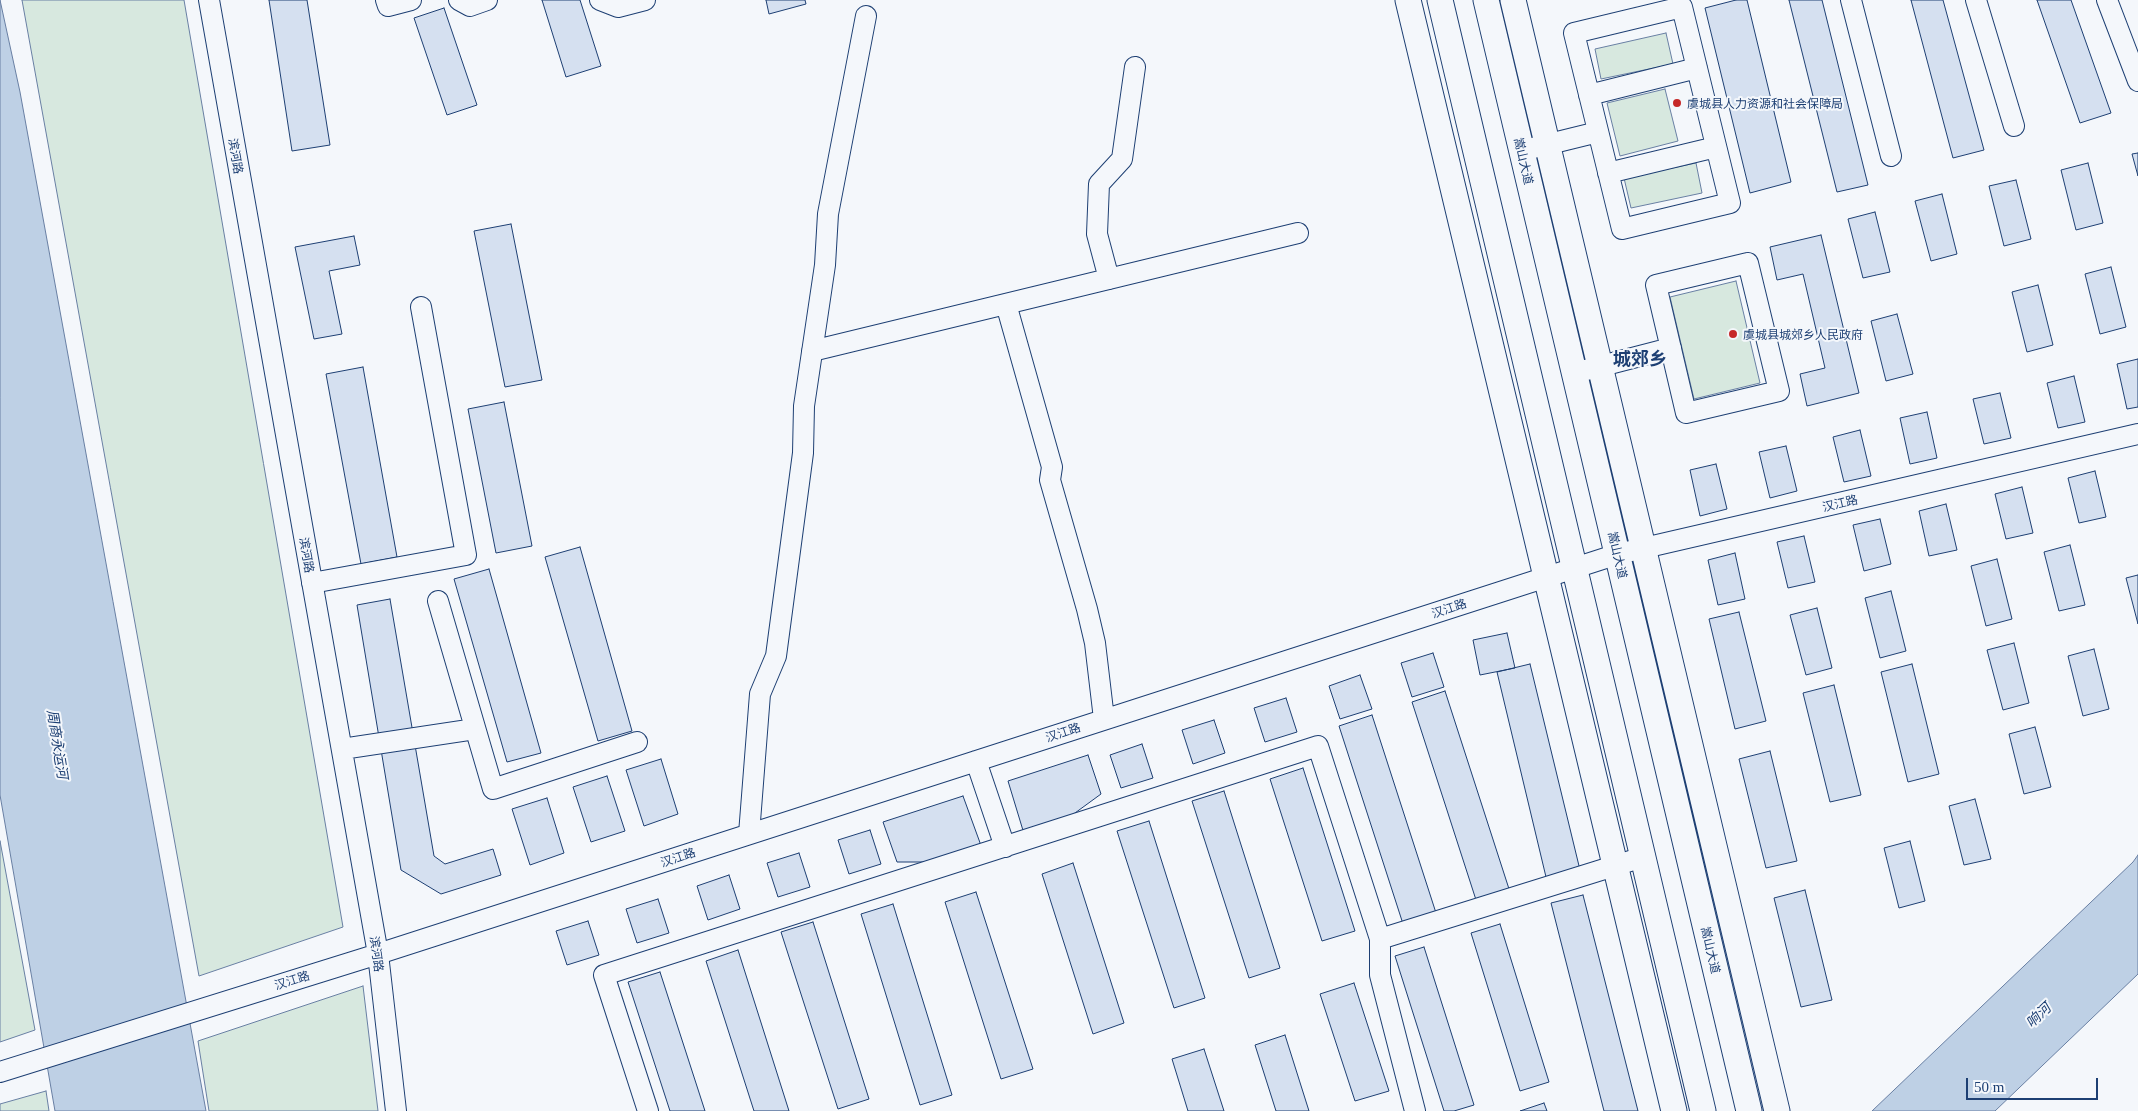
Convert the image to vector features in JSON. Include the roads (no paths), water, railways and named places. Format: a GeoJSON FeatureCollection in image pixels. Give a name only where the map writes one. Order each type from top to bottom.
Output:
{"type":"FeatureCollection","features":[{"type":"Feature","properties":{"kind":"main road"},"geometry":{"type":"LineString","coordinates":[[1408,0],[1674,1111]]}},
{"type":"Feature","properties":{"kind":"main road"},"geometry":{"type":"LineString","coordinates":[[1440,0],[1703,1111]]}},
{"type":"Feature","properties":{"kind":"main road","name":"嵩山大道"},"geometry":{"type":"LineString","coordinates":[[1486,0],[1750,1111]]}},
{"type":"Feature","properties":{"kind":"main road"},"geometry":{"type":"LineString","coordinates":[[1513,0],[1777,1111]]}},
{"type":"Feature","properties":{"kind":"street","name":"滨河路"},"geometry":{"type":"LineString","coordinates":[[208,0],[378,954],[396,1111]]}},
{"type":"Feature","properties":{"kind":"street"},"geometry":{"type":"LineString","coordinates":[[386,0],[388,6],[411,0]]}},
{"type":"Feature","properties":{"kind":"street"},"geometry":{"type":"LineString","coordinates":[[459,0],[470,6],[487,0]]}},
{"type":"Feature","properties":{"kind":"street"},"geometry":{"type":"LineString","coordinates":[[600,0],[618,7],[645,0]]}},
{"type":"Feature","properties":{"kind":"street"},"geometry":{"type":"LineString","coordinates":[[1851,0],[1891,156]]}},
{"type":"Feature","properties":{"kind":"street"},"geometry":{"type":"LineString","coordinates":[[1976,0],[2014,126]]}},
{"type":"Feature","properties":{"kind":"street"},"geometry":{"type":"LineString","coordinates":[[2108,0],[2138,81]]}},
{"type":"Feature","properties":{"kind":"street"},"geometry":{"type":"LineString","coordinates":[[1682,7],[1730,203],[1622,229],[1589,95],[1574,33],[1682,7]]}},
{"type":"Feature","properties":{"kind":"street"},"geometry":{"type":"LineString","coordinates":[[749,834],[760,694],[776,656],[803,453],[804,406],[825,265],[828,214],[866,16]]}},
{"type":"Feature","properties":{"kind":"street"},"geometry":{"type":"LineString","coordinates":[[1109,279],[1096,234],[1099,184],[1122,159],[1136,67]]}},
{"type":"Feature","properties":{"kind":"street"},"geometry":{"type":"LineString","coordinates":[[1589,95],[1697,68]]}},
{"type":"Feature","properties":{"kind":"street"},"geometry":{"type":"LineString","coordinates":[[1522,151],[1598,132]]}},
{"type":"Feature","properties":{"kind":"street"},"geometry":{"type":"LineString","coordinates":[[1608,174],[1716,146]]}},
{"type":"Feature","properties":{"kind":"street"},"geometry":{"type":"LineString","coordinates":[[812,351],[1298,233]]}},
{"type":"Feature","properties":{"kind":"street"},"geometry":{"type":"LineString","coordinates":[[1748,263],[1779,391],[1686,414],[1671,348],[1656,285],[1748,263]]}},
{"type":"Feature","properties":{"kind":"street"},"geometry":{"type":"LineString","coordinates":[[1006,304],[1052,467],[1050,480],[1087,609],[1095,643],[1104,719]]}},
{"type":"Feature","properties":{"kind":"street"},"geometry":{"type":"LineString","coordinates":[[312,583],[466,555],[422,307]]}},
{"type":"Feature","properties":{"kind":"street"},"geometry":{"type":"LineString","coordinates":[[1575,373],[1671,348]]}},
{"type":"Feature","properties":{"kind":"street","name":"汉江路"},"geometry":{"type":"LineString","coordinates":[[0,1072],[378,954],[1618,554],[2138,434]]}},
{"type":"Feature","properties":{"kind":"street"},"geometry":{"type":"LineString","coordinates":[[438,601],[493,789],[636,742]]}},
{"type":"Feature","properties":{"kind":"street"},"geometry":{"type":"LineString","coordinates":[[342,749],[475,728]]}},
{"type":"Feature","properties":{"kind":"street"},"geometry":{"type":"LineString","coordinates":[[648,1111],[604,975],[1318,746],[1380,938],[1380,975],[1415,1111]]}},
{"type":"Feature","properties":{"kind":"street"},"geometry":{"type":"LineString","coordinates":[[976,760],[1005,846]]}},
{"type":"Feature","properties":{"kind":"street"},"geometry":{"type":"LineString","coordinates":[[1380,938],[1643,857]]}},
{"type":"Feature","properties":{"kind":"water","name":"周商永运河"},"geometry":{"type":"Polygon","coordinates":[[[0,0],[20,92],[206,1111],[55,1111],[0,795],[0,0]]]}},
{"type":"Feature","properties":{"kind":"water","name":"响河"},"geometry":{"type":"Polygon","coordinates":[[[2138,855],[2138,974],[1995,1111],[1872,1111],[2133,862],[2138,855]]]}},
{"type":"Feature","properties":{"kind":"place","name":"虞城县人力资源和社会保障局"},"geometry":{"type":"Point","coordinates":[1677,103]}},
{"type":"Feature","properties":{"kind":"place","name":"虞城县城郊乡人民政府"},"geometry":{"type":"Point","coordinates":[1733,334]}},
{"type":"Feature","properties":{"kind":"district","name":"城郊乡"},"geometry":{"type":"Point","coordinates":[1640,358]}}]}
